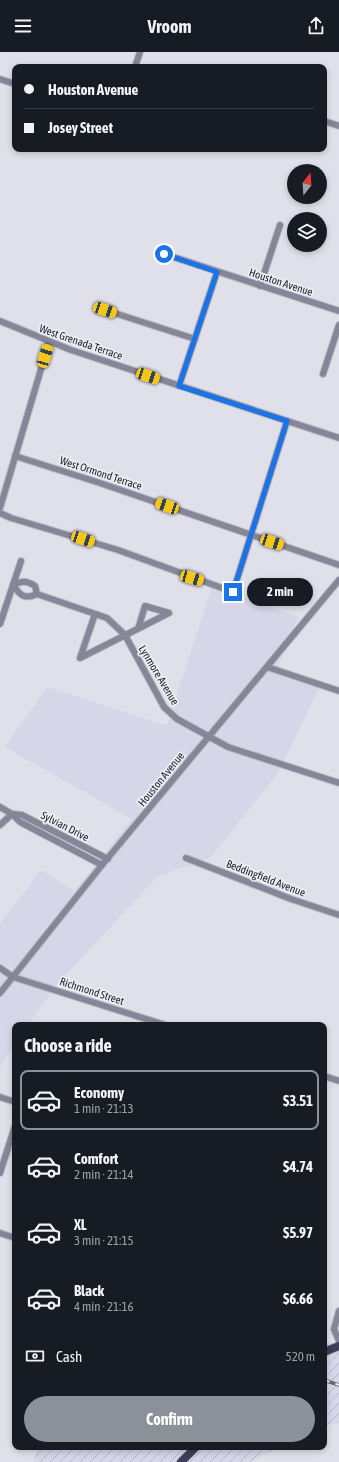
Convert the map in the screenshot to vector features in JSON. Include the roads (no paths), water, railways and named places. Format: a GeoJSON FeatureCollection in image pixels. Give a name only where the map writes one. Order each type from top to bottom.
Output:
{"type":"FeatureCollection","features":[{"type":"Feature","properties":{"kind":"main road"},"geometry":{"type":"LineString","coordinates":[[327,1350],[339,1346]]}},
{"type":"Feature","properties":{"kind":"main road"},"geometry":{"type":"LineString","coordinates":[[181,1462],[193,1450]]}},
{"type":"Feature","properties":{"kind":"street"},"geometry":{"type":"LineString","coordinates":[[136,64],[140,52]]}},
{"type":"Feature","properties":{"kind":"street"},"geometry":{"type":"LineString","coordinates":[[0,79],[12,83]]}},
{"type":"Feature","properties":{"kind":"street"},"geometry":{"type":"LineString","coordinates":[[327,122],[339,126]]}},
{"type":"Feature","properties":{"kind":"street"},"geometry":{"type":"LineString","coordinates":[[260,286],[280,225]]}},
{"type":"Feature","properties":{"kind":"street","name":"Houston Avenue"},"geometry":{"type":"LineString","coordinates":[[164,254],[339,312]]}},
{"type":"Feature","properties":{"kind":"street"},"geometry":{"type":"LineString","coordinates":[[179,386],[217,272]]}},
{"type":"Feature","properties":{"kind":"street"},"geometry":{"type":"LineString","coordinates":[[105,310],[195,339]]}},
{"type":"Feature","properties":{"kind":"street","name":"West Grenada Terrace"},"geometry":{"type":"LineString","coordinates":[[0,321],[49,342],[339,438]]}},
{"type":"Feature","properties":{"kind":"street"},"geometry":{"type":"LineString","coordinates":[[323,374],[339,325]]}},
{"type":"Feature","properties":{"kind":"street"},"geometry":{"type":"LineString","coordinates":[[0,508],[49,342]]}},
{"type":"Feature","properties":{"kind":"street"},"geometry":{"type":"LineString","coordinates":[[0,513],[11,518],[118,550],[233,592],[287,421]]}},
{"type":"Feature","properties":{"kind":"street","name":"West Ormond Terrace"},"geometry":{"type":"LineString","coordinates":[[15,456],[339,565]]}},
{"type":"Feature","properties":{"kind":"street"},"geometry":{"type":"LineString","coordinates":[[0,624],[21,561]]}},
{"type":"Feature","properties":{"kind":"street","name":"Houston Avenue"},"geometry":{"type":"LineString","coordinates":[[0,993],[102,865],[339,580]]}},
{"type":"Feature","properties":{"kind":"street","name":"Lynmore Avenue"},"geometry":{"type":"LineString","coordinates":[[37,594],[35,586],[29,582],[22,581],[13,585],[21,596],[28,598],[37,594],[107,618],[125,635],[164,707],[177,719],[228,747],[339,783]]}},
{"type":"Feature","properties":{"kind":"street"},"geometry":{"type":"LineString","coordinates":[[95,614],[80,658],[138,629],[169,613],[145,606],[138,629]]}},
{"type":"Feature","properties":{"kind":"street"},"geometry":{"type":"LineString","coordinates":[[267,667],[339,691]]}},
{"type":"Feature","properties":{"kind":"street","name":"Sylvian Drive"},"geometry":{"type":"LineString","coordinates":[[0,807],[12,814],[20,822],[102,865]]}},
{"type":"Feature","properties":{"kind":"street"},"geometry":{"type":"LineString","coordinates":[[0,825],[12,814]]}},
{"type":"Feature","properties":{"kind":"street","name":"Sylvian Drive"},"geometry":{"type":"LineString","coordinates":[[12,814],[22,815],[108,859]]}},
{"type":"Feature","properties":{"kind":"street","name":"Beddingfield Avenue"},"geometry":{"type":"LineString","coordinates":[[186,858],[291,899],[339,915]]}},
{"type":"Feature","properties":{"kind":"street","name":"Richmond Street"},"geometry":{"type":"LineString","coordinates":[[0,968],[13,977],[156,1022]]}},
{"type":"Feature","properties":{"kind":"street"},"geometry":{"type":"LineString","coordinates":[[327,1077],[339,1081]]}},
{"type":"Feature","properties":{"kind":"street"},"geometry":{"type":"LineString","coordinates":[[0,1097],[12,1101]]}},
{"type":"Feature","properties":{"kind":"street"},"geometry":{"type":"LineString","coordinates":[[0,1173],[12,1135]]}},
{"type":"Feature","properties":{"kind":"street"},"geometry":{"type":"LineString","coordinates":[[0,1233],[12,1237]]}},
{"type":"Feature","properties":{"kind":"street"},"geometry":{"type":"LineString","coordinates":[[339,1311],[334,1329],[339,1341]]}},
{"type":"Feature","properties":{"kind":"railway"},"geometry":{"type":"LineString","coordinates":[[327,1381],[339,1385]]}}]}
